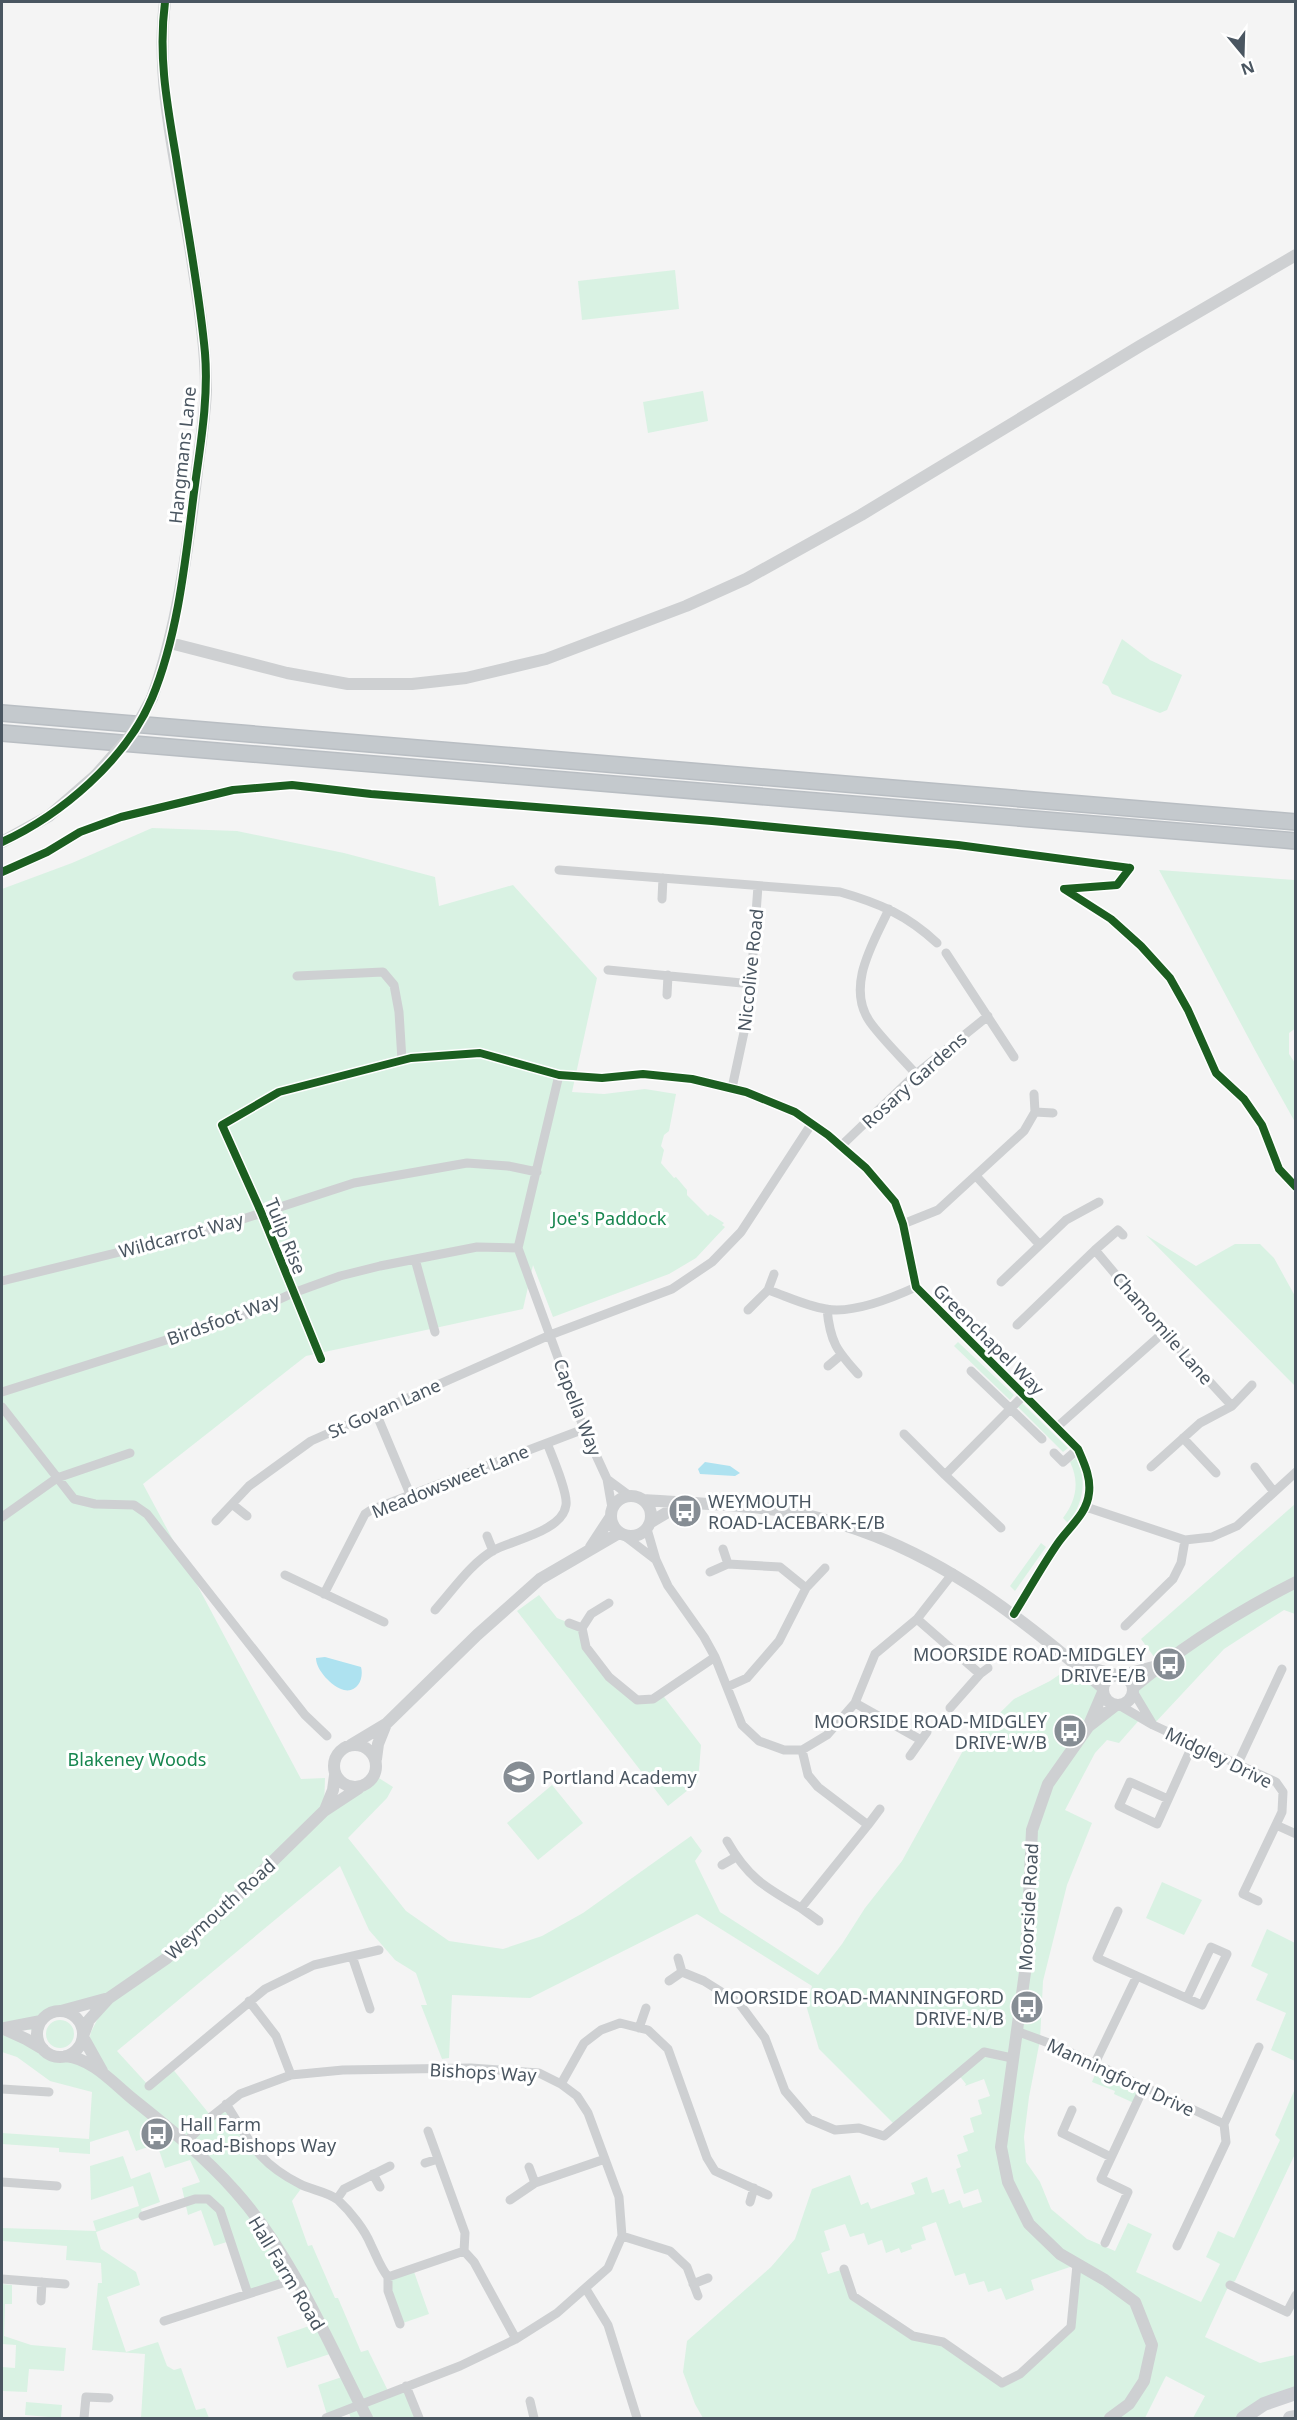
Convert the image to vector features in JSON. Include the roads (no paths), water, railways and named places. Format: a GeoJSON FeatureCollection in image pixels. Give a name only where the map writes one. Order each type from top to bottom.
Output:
{"type":"FeatureCollection","features":[{"type":"Feature","properties":{"kind":"highway"},"geometry":{"type":"LineString","coordinates":[[2,713],[1296,822]]}},
{"type":"Feature","properties":{"kind":"highway"},"geometry":{"type":"LineString","coordinates":[[2,734],[1296,841]]}},
{"type":"Feature","properties":{"kind":"main road"},"geometry":{"type":"LineString","coordinates":[[1243,2418],[1264,2404],[1296,2393]]}},
{"type":"Feature","properties":{"kind":"main road"},"geometry":{"type":"LineString","coordinates":[[1290,2418],[1296,2417]]}},
{"type":"Feature","properties":{"kind":"street","name":"Hangmans Lane"},"geometry":{"type":"LineString","coordinates":[[2,842],[49,816],[96,775],[134,733],[152,698],[170,643],[188,542],[206,392],[205,354],[194,271],[162,73],[162,23],[165,2]]}},
{"type":"Feature","properties":{"kind":"street"},"geometry":{"type":"LineString","coordinates":[[170,643],[287,673],[348,684],[411,684],[466,678],[546,659],[676,610],[746,579],[861,515],[1140,346],[1296,255]]}},
{"type":"Feature","properties":{"kind":"street","name":"Niccolive Road"},"geometry":{"type":"LineString","coordinates":[[560,870],[840,892],[889,909],[917,924],[937,943]]}},
{"type":"Feature","properties":{"kind":"street"},"geometry":{"type":"LineString","coordinates":[[662,899],[663,878]]}},
{"type":"Feature","properties":{"kind":"street","name":"Niccolive Road"},"geometry":{"type":"LineString","coordinates":[[732,1088],[749,1010],[758,886]]}},
{"type":"Feature","properties":{"kind":"street"},"geometry":{"type":"LineString","coordinates":[[889,909],[864,963],[859,990],[869,1021],[916,1074]]}},
{"type":"Feature","properties":{"kind":"street"},"geometry":{"type":"LineString","coordinates":[[946,953],[1014,1056]]}},
{"type":"Feature","properties":{"kind":"street"},"geometry":{"type":"LineString","coordinates":[[608,970],[752,984]]}},
{"type":"Feature","properties":{"kind":"street"},"geometry":{"type":"LineString","coordinates":[[297,976],[383,972],[394,985],[399,1012],[402,1060]]}},
{"type":"Feature","properties":{"kind":"street"},"geometry":{"type":"LineString","coordinates":[[667,995],[668,975]]}},
{"type":"Feature","properties":{"kind":"street","name":"Rosary Gardens"},"geometry":{"type":"LineString","coordinates":[[841,1146],[916,1074],[988,1016]]}},
{"type":"Feature","properties":{"kind":"street","name":"Greenchapel Way"},"geometry":{"type":"LineString","coordinates":[[222,1125],[279,1092],[402,1060],[480,1053],[559,1075],[602,1077],[643,1074],[692,1079],[732,1088],[795,1112],[866,1168],[895,1202],[903,1224],[916,1287],[1078,1449],[1088,1472],[1089,1492],[1086,1507]]}},
{"type":"Feature","properties":{"kind":"street"},"geometry":{"type":"LineString","coordinates":[[518,1248],[559,1075]]}},
{"type":"Feature","properties":{"kind":"street"},"geometry":{"type":"LineString","coordinates":[[903,1224],[938,1210],[1024,1131],[1035,1112],[1034,1094]]}},
{"type":"Feature","properties":{"kind":"street"},"geometry":{"type":"LineString","coordinates":[[1035,1112],[1053,1113]]}},
{"type":"Feature","properties":{"kind":"street","name":"St Govan Lane"},"geometry":{"type":"LineString","coordinates":[[216,1521],[249,1486],[311,1441],[550,1335],[672,1289],[712,1262],[741,1232],[812,1124]]}},
{"type":"Feature","properties":{"kind":"street","name":"Tulip Rise"},"geometry":{"type":"LineString","coordinates":[[222,1125],[261,1212],[321,1359]]}},
{"type":"Feature","properties":{"kind":"street","name":"Wildcarrot Way"},"geometry":{"type":"LineString","coordinates":[[2,1281],[209,1230],[354,1183],[467,1163],[508,1166],[537,1172]]}},
{"type":"Feature","properties":{"kind":"street"},"geometry":{"type":"LineString","coordinates":[[976,1176],[1039,1244]]}},
{"type":"Feature","properties":{"kind":"street"},"geometry":{"type":"LineString","coordinates":[[1001,1282],[1066,1221],[1099,1202]]}},
{"type":"Feature","properties":{"kind":"street"},"geometry":{"type":"LineString","coordinates":[[1017,1325],[1118,1230],[1123,1235]]}},
{"type":"Feature","properties":{"kind":"street","name":"Birdsfoot Way"},"geometry":{"type":"LineString","coordinates":[[2,1392],[245,1315],[293,1293],[340,1276],[477,1247],[518,1248]]}},
{"type":"Feature","properties":{"kind":"street","name":"Capella Way"},"geometry":{"type":"LineString","coordinates":[[518,1248],[584,1429],[607,1479],[611,1513]]}},
{"type":"Feature","properties":{"kind":"street","name":"Chamomile Lane"},"geometry":{"type":"LineString","coordinates":[[1095,1250],[1164,1332],[1232,1406]]}},
{"type":"Feature","properties":{"kind":"street"},"geometry":{"type":"LineString","coordinates":[[415,1259],[435,1332]]}},
{"type":"Feature","properties":{"kind":"street"},"geometry":{"type":"LineString","coordinates":[[748,1310],[768,1290],[774,1274]]}},
{"type":"Feature","properties":{"kind":"street"},"geometry":{"type":"LineString","coordinates":[[768,1290],[827,1310],[887,1301],[916,1287]]}},
{"type":"Feature","properties":{"kind":"street"},"geometry":{"type":"LineString","coordinates":[[827,1310],[832,1340],[858,1374]]}},
{"type":"Feature","properties":{"kind":"street"},"geometry":{"type":"LineString","coordinates":[[1057,1427],[1164,1332]]}},
{"type":"Feature","properties":{"kind":"street"},"geometry":{"type":"LineString","coordinates":[[828,1366],[842,1355]]}},
{"type":"Feature","properties":{"kind":"street"},"geometry":{"type":"LineString","coordinates":[[971,1371],[1042,1439]]}},
{"type":"Feature","properties":{"kind":"street"},"geometry":{"type":"LineString","coordinates":[[1151,1467],[1200,1424],[1232,1406],[1252,1385]]}},
{"type":"Feature","properties":{"kind":"street"},"geometry":{"type":"LineString","coordinates":[[945,1474],[1024,1395]]}},
{"type":"Feature","properties":{"kind":"street"},"geometry":{"type":"LineString","coordinates":[[2,1407],[74,1499],[95,1504],[134,1505],[147,1514],[305,1715],[327,1736]]}},
{"type":"Feature","properties":{"kind":"street"},"geometry":{"type":"LineString","coordinates":[[376,1413],[410,1494]]}},
{"type":"Feature","properties":{"kind":"street","name":"Meadowsweet Lane"},"geometry":{"type":"LineString","coordinates":[[324,1594],[365,1514],[410,1494],[584,1429]]}},
{"type":"Feature","properties":{"kind":"street"},"geometry":{"type":"LineString","coordinates":[[904,1434],[1001,1528]]}},
{"type":"Feature","properties":{"kind":"street"},"geometry":{"type":"LineString","coordinates":[[1183,1438],[1216,1473]]}},
{"type":"Feature","properties":{"kind":"street"},"geometry":{"type":"LineString","coordinates":[[435,1610],[476,1565],[493,1551],[552,1525],[564,1512],[566,1497],[547,1443]]}},
{"type":"Feature","properties":{"kind":"street"},"geometry":{"type":"LineString","coordinates":[[1054,1453],[1063,1462],[1078,1449]]}},
{"type":"Feature","properties":{"kind":"street"},"geometry":{"type":"LineString","coordinates":[[2,1516],[57,1478],[130,1454]]}},
{"type":"Feature","properties":{"kind":"street"},"geometry":{"type":"LineString","coordinates":[[1255,1467],[1274,1492]]}},
{"type":"Feature","properties":{"kind":"street"},"geometry":{"type":"LineString","coordinates":[[1014,1614],[1059,1541],[1074,1526],[1086,1507],[1185,1540],[1212,1537],[1237,1526],[1296,1472]]}},
{"type":"Feature","properties":{"kind":"street","name":"Capella Way"},"geometry":{"type":"LineString","coordinates":[[607,1479],[630,1496]]}},
{"type":"Feature","properties":{"kind":"street"},"geometry":{"type":"LineString","coordinates":[[588,1550],[619,1500],[630,1496],[643,1500],[756,1507],[816,1517],[889,1541],[953,1573],[1014,1614],[1076,1664],[1103,1690],[1107,1700],[1117,1705]]}},
{"type":"Feature","properties":{"kind":"street"},"geometry":{"type":"LineString","coordinates":[[643,1500],[649,1507],[649,1526],[656,1560],[668,1586],[704,1637],[715,1657],[742,1725],[759,1741],[784,1750],[802,1750],[827,1735],[855,1703],[875,1654],[917,1619],[953,1573]]}},
{"type":"Feature","properties":{"kind":"street"},"geometry":{"type":"LineString","coordinates":[[386,1724],[378,1744],[375,1776],[359,1788],[345,1785],[335,1774],[336,1758],[344,1748],[386,1724],[477,1635],[540,1579],[588,1550],[623,1535],[638,1536],[683,1503]]}},
{"type":"Feature","properties":{"kind":"street"},"geometry":{"type":"LineString","coordinates":[[232,1504],[247,1516]]}},
{"type":"Feature","properties":{"kind":"street"},"geometry":{"type":"LineString","coordinates":[[611,1513],[612,1524],[656,1560]]}},
{"type":"Feature","properties":{"kind":"street"},"geometry":{"type":"LineString","coordinates":[[487,1536],[493,1551]]}},
{"type":"Feature","properties":{"kind":"street"},"geometry":{"type":"LineString","coordinates":[[1125,1626],[1173,1579],[1180,1563],[1185,1540]]}},
{"type":"Feature","properties":{"kind":"street"},"geometry":{"type":"LineString","coordinates":[[723,1549],[728,1564]]}},
{"type":"Feature","properties":{"kind":"street"},"geometry":{"type":"LineString","coordinates":[[710,1572],[728,1564],[780,1568],[806,1588]]}},
{"type":"Feature","properties":{"kind":"street"},"geometry":{"type":"LineString","coordinates":[[727,1687],[747,1678],[779,1641],[806,1588],[825,1568]]}},
{"type":"Feature","properties":{"kind":"street"},"geometry":{"type":"LineString","coordinates":[[285,1575],[384,1622]]}},
{"type":"Feature","properties":{"kind":"street"},"geometry":{"type":"LineString","coordinates":[[1120,1675],[1160,1665],[1258,1601],[1296,1582]]}},
{"type":"Feature","properties":{"kind":"street"},"geometry":{"type":"LineString","coordinates":[[609,1603],[591,1614],[582,1628],[586,1647],[609,1677],[637,1700],[653,1699],[715,1657]]}},
{"type":"Feature","properties":{"kind":"street"},"geometry":{"type":"LineString","coordinates":[[917,1619],[984,1671],[950,1708]]}},
{"type":"Feature","properties":{"kind":"street"},"geometry":{"type":"LineString","coordinates":[[569,1623],[582,1628]]}},
{"type":"Feature","properties":{"kind":"street"},"geometry":{"type":"LineString","coordinates":[[1076,1664],[1130,1679],[1134,1690]]}},
{"type":"Feature","properties":{"kind":"street","name":"Moorside Road"},"geometry":{"type":"LineString","coordinates":[[1088,1726],[1117,1705],[1128,1702],[1134,1690],[1160,1665]]}},
{"type":"Feature","properties":{"kind":"street"},"geometry":{"type":"LineString","coordinates":[[1238,1763],[1282,1669]]}},
{"type":"Feature","properties":{"kind":"street","name":"Moorside Road"},"geometry":{"type":"LineString","coordinates":[[1110,2418],[1129,2404],[1144,2381],[1152,2345],[1135,2302],[1105,2280],[1060,2254],[1029,2224],[1008,2182],[1001,2147],[1026,1965],[1032,1830],[1048,1784],[1088,1726],[1106,1681],[1120,1675]]}},
{"type":"Feature","properties":{"kind":"street","name":"Midgley Drive"},"geometry":{"type":"LineString","coordinates":[[1134,1690],[1153,1725]]}},
{"type":"Feature","properties":{"kind":"street"},"geometry":{"type":"LineString","coordinates":[[855,1703],[924,1736],[910,1756]]}},
{"type":"Feature","properties":{"kind":"street","name":"Midgley Drive"},"geometry":{"type":"LineString","coordinates":[[1117,1705],[1153,1725],[1276,1782],[1283,1792],[1282,1812],[1243,1894],[1258,1901]]}},
{"type":"Feature","properties":{"kind":"street"},"geometry":{"type":"LineString","coordinates":[[1168,1799],[1130,1782],[1119,1806],[1157,1824],[1193,1744]]}},
{"type":"Feature","properties":{"kind":"street"},"geometry":{"type":"LineString","coordinates":[[351,1745],[363,1746],[376,1759]]}},
{"type":"Feature","properties":{"kind":"street"},"geometry":{"type":"LineString","coordinates":[[802,1750],[808,1775],[818,1787],[868,1825]]}},
{"type":"Feature","properties":{"kind":"street","name":"Weymouth Road"},"geometry":{"type":"LineString","coordinates":[[324,1811],[333,1790],[335,1774]]}},
{"type":"Feature","properties":{"kind":"street","name":"Weymouth Road"},"geometry":{"type":"LineString","coordinates":[[83,2036],[89,2020],[109,1998],[167,1958],[218,1915],[324,1811],[359,1788]]}},
{"type":"Feature","properties":{"kind":"street"},"geometry":{"type":"LineString","coordinates":[[801,1908],[880,1809]]}},
{"type":"Feature","properties":{"kind":"street"},"geometry":{"type":"LineString","coordinates":[[1276,1825],[1296,1834]]}},
{"type":"Feature","properties":{"kind":"street"},"geometry":{"type":"LineString","coordinates":[[727,1841],[750,1875],[766,1888],[819,1921]]}},
{"type":"Feature","properties":{"kind":"street"},"geometry":{"type":"LineString","coordinates":[[722,1865],[736,1857]]}},
{"type":"Feature","properties":{"kind":"street"},"geometry":{"type":"LineString","coordinates":[[1118,1911],[1097,1958],[1202,2005],[1227,1954],[1211,1947],[1187,1998]]}},
{"type":"Feature","properties":{"kind":"street"},"geometry":{"type":"LineString","coordinates":[[149,2086],[265,1989],[314,1965],[379,1950]]}},
{"type":"Feature","properties":{"kind":"street"},"geometry":{"type":"LineString","coordinates":[[352,1956],[370,2009]]}},
{"type":"Feature","properties":{"kind":"street"},"geometry":{"type":"LineString","coordinates":[[678,1958],[682,1972]]}},
{"type":"Feature","properties":{"kind":"street"},"geometry":{"type":"LineString","coordinates":[[669,1981],[682,1972]]}},
{"type":"Feature","properties":{"kind":"street"},"geometry":{"type":"LineString","coordinates":[[682,1972],[704,1981],[739,2003],[765,2038],[785,2091],[809,2119],[835,2130],[859,2128],[884,2136],[984,2052],[1012,2058]]}},
{"type":"Feature","properties":{"kind":"street"},"geometry":{"type":"LineString","coordinates":[[1095,2063],[1137,1976]]}},
{"type":"Feature","properties":{"kind":"street","name":"Weymouth Road"},"geometry":{"type":"LineString","coordinates":[[61,2011],[109,1998]]}},
{"type":"Feature","properties":{"kind":"street"},"geometry":{"type":"LineString","coordinates":[[249,2001],[276,2036],[291,2075]]}},
{"type":"Feature","properties":{"kind":"street"},"geometry":{"type":"LineString","coordinates":[[639,2028],[646,2008]]}},
{"type":"Feature","properties":{"kind":"street"},"geometry":{"type":"LineString","coordinates":[[61,2011],[75,2016],[82,2028],[83,2036],[77,2049],[66,2056],[54,2056],[26,2038],[2,2028],[41,2021],[53,2012],[61,2011]]}},
{"type":"Feature","properties":{"kind":"street"},"geometry":{"type":"LineString","coordinates":[[41,2021],[37,2036],[44,2050]]}},
{"type":"Feature","properties":{"kind":"street"},"geometry":{"type":"LineString","coordinates":[[561,2084],[584,2043],[601,2030],[620,2024],[648,2030],[668,2049],[707,2158],[716,2171],[768,2194]]}},
{"type":"Feature","properties":{"kind":"street","name":"Manningford Drive"},"geometry":{"type":"LineString","coordinates":[[1016,2031],[1057,2046],[1224,2124]]}},
{"type":"Feature","properties":{"kind":"street","name":"Hall Farm Road"},"geometry":{"type":"LineString","coordinates":[[83,2036],[104,2074]]}},
{"type":"Feature","properties":{"kind":"street"},"geometry":{"type":"LineString","coordinates":[[1177,2246],[1226,2142],[1224,2124],[1259,2047]]}},
{"type":"Feature","properties":{"kind":"street","name":"Hall Farm Road"},"geometry":{"type":"LineString","coordinates":[[66,2056],[79,2059],[104,2074],[186,2142],[236,2191],[296,2279],[367,2418]]}},
{"type":"Feature","properties":{"kind":"street","name":"Bishops Way"},"geometry":{"type":"LineString","coordinates":[[186,2142],[211,2116],[240,2094],[291,2075],[343,2070],[471,2068],[539,2073],[561,2084],[577,2096],[588,2113],[619,2197],[622,2236],[608,2268],[553,2316],[516,2338],[460,2366],[326,2418]]}},
{"type":"Feature","properties":{"kind":"street"},"geometry":{"type":"LineString","coordinates":[[1105,2243],[1128,2192],[1101,2179],[1144,2087]]}},
{"type":"Feature","properties":{"kind":"street"},"geometry":{"type":"LineString","coordinates":[[2,2089],[49,2092]]}},
{"type":"Feature","properties":{"kind":"street"},"geometry":{"type":"LineString","coordinates":[[226,2104],[259,2156],[276,2172],[303,2186],[337,2199],[371,2243],[380,2268],[388,2277],[388,2291],[400,2324]]}},
{"type":"Feature","properties":{"kind":"street"},"geometry":{"type":"LineString","coordinates":[[1072,2110],[1062,2133],[1111,2157]]}},
{"type":"Feature","properties":{"kind":"street"},"geometry":{"type":"LineString","coordinates":[[428,2131],[465,2233],[464,2251],[474,2262],[516,2338]]}},
{"type":"Feature","properties":{"kind":"street"},"geometry":{"type":"LineString","coordinates":[[426,2163],[438,2159]]}},
{"type":"Feature","properties":{"kind":"street"},"geometry":{"type":"LineString","coordinates":[[510,2200],[535,2183],[605,2159]]}},
{"type":"Feature","properties":{"kind":"street"},"geometry":{"type":"LineString","coordinates":[[337,2199],[344,2189],[390,2166]]}},
{"type":"Feature","properties":{"kind":"street"},"geometry":{"type":"LineString","coordinates":[[529,2166],[535,2183]]}},
{"type":"Feature","properties":{"kind":"street"},"geometry":{"type":"LineString","coordinates":[[373,2174],[380,2187]]}},
{"type":"Feature","properties":{"kind":"street"},"geometry":{"type":"LineString","coordinates":[[2,2182],[57,2186]]}},
{"type":"Feature","properties":{"kind":"street"},"geometry":{"type":"LineString","coordinates":[[750,2202],[754,2188]]}},
{"type":"Feature","properties":{"kind":"street"},"geometry":{"type":"LineString","coordinates":[[143,2216],[195,2199],[208,2199],[220,2210],[248,2294]]}},
{"type":"Feature","properties":{"kind":"street"},"geometry":{"type":"LineString","coordinates":[[622,2236],[670,2251],[687,2267],[698,2296]]}},
{"type":"Feature","properties":{"kind":"street"},"geometry":{"type":"LineString","coordinates":[[388,2277],[464,2251]]}},
{"type":"Feature","properties":{"kind":"street"},"geometry":{"type":"LineString","coordinates":[[844,2269],[853,2296],[913,2336],[943,2342],[1002,2383],[1020,2374],[1071,2327],[1077,2265]]}},
{"type":"Feature","properties":{"kind":"street"},"geometry":{"type":"LineString","coordinates":[[693,2284],[708,2278]]}},
{"type":"Feature","properties":{"kind":"street"},"geometry":{"type":"LineString","coordinates":[[2,2279],[64,2284]]}},
{"type":"Feature","properties":{"kind":"street"},"geometry":{"type":"LineString","coordinates":[[164,2321],[296,2279]]}},
{"type":"Feature","properties":{"kind":"street"},"geometry":{"type":"LineString","coordinates":[[41,2301],[42,2282]]}},
{"type":"Feature","properties":{"kind":"street"},"geometry":{"type":"LineString","coordinates":[[1230,2285],[1287,2312],[1296,2295]]}},
{"type":"Feature","properties":{"kind":"street"},"geometry":{"type":"LineString","coordinates":[[586,2289],[608,2325],[637,2418]]}},
{"type":"Feature","properties":{"kind":"street"},"geometry":{"type":"LineString","coordinates":[[406,2386],[419,2418]]}},
{"type":"Feature","properties":{"kind":"street"},"geometry":{"type":"LineString","coordinates":[[84,2418],[86,2397],[109,2398]]}},
{"type":"Feature","properties":{"kind":"street"},"geometry":{"type":"LineString","coordinates":[[530,2401],[534,2418]]}},
{"type":"Feature","properties":{"kind":"water"},"geometry":{"type":"Polygon","coordinates":[[[705,1462],[730,1466],[740,1473],[735,1476],[700,1474],[698,1469],[705,1462]]]}},
{"type":"Feature","properties":{"kind":"water"},"geometry":{"type":"Polygon","coordinates":[[[325,1657],[361,1667],[359,1684],[353,1689],[344,1690],[330,1682],[319,1668],[316,1658],[325,1657]]]}},
{"type":"Feature","properties":{"kind":"place","name":"WEYMOUTH ROAD-LACEBARK-E/B"},"geometry":{"type":"Point","coordinates":[685,1511]}},
{"type":"Feature","properties":{"kind":"place","name":"MOORSIDE ROAD-MIDGLEY DRIVE-E/B"},"geometry":{"type":"Point","coordinates":[1169,1664]}},
{"type":"Feature","properties":{"kind":"place","name":"MOORSIDE ROAD-MIDGLEY DRIVE-W/B"},"geometry":{"type":"Point","coordinates":[1070,1731]}},
{"type":"Feature","properties":{"kind":"place","name":"Portland Academy"},"geometry":{"type":"Point","coordinates":[519,1777]}},
{"type":"Feature","properties":{"kind":"place","name":"MOORSIDE ROAD-MANNINGFORD DRIVE-N/B"},"geometry":{"type":"Point","coordinates":[1027,2007]}},
{"type":"Feature","properties":{"kind":"place","name":"Hall Farm Road-Bishops Way"},"geometry":{"type":"Point","coordinates":[157,2134]}},
{"type":"Feature","properties":{"kind":"park label","name":"Joe's Paddock"},"geometry":{"type":"Point","coordinates":[609,1218]}},
{"type":"Feature","properties":{"kind":"park label","name":"Blakeney Woods"},"geometry":{"type":"Point","coordinates":[137,1759]}}]}
